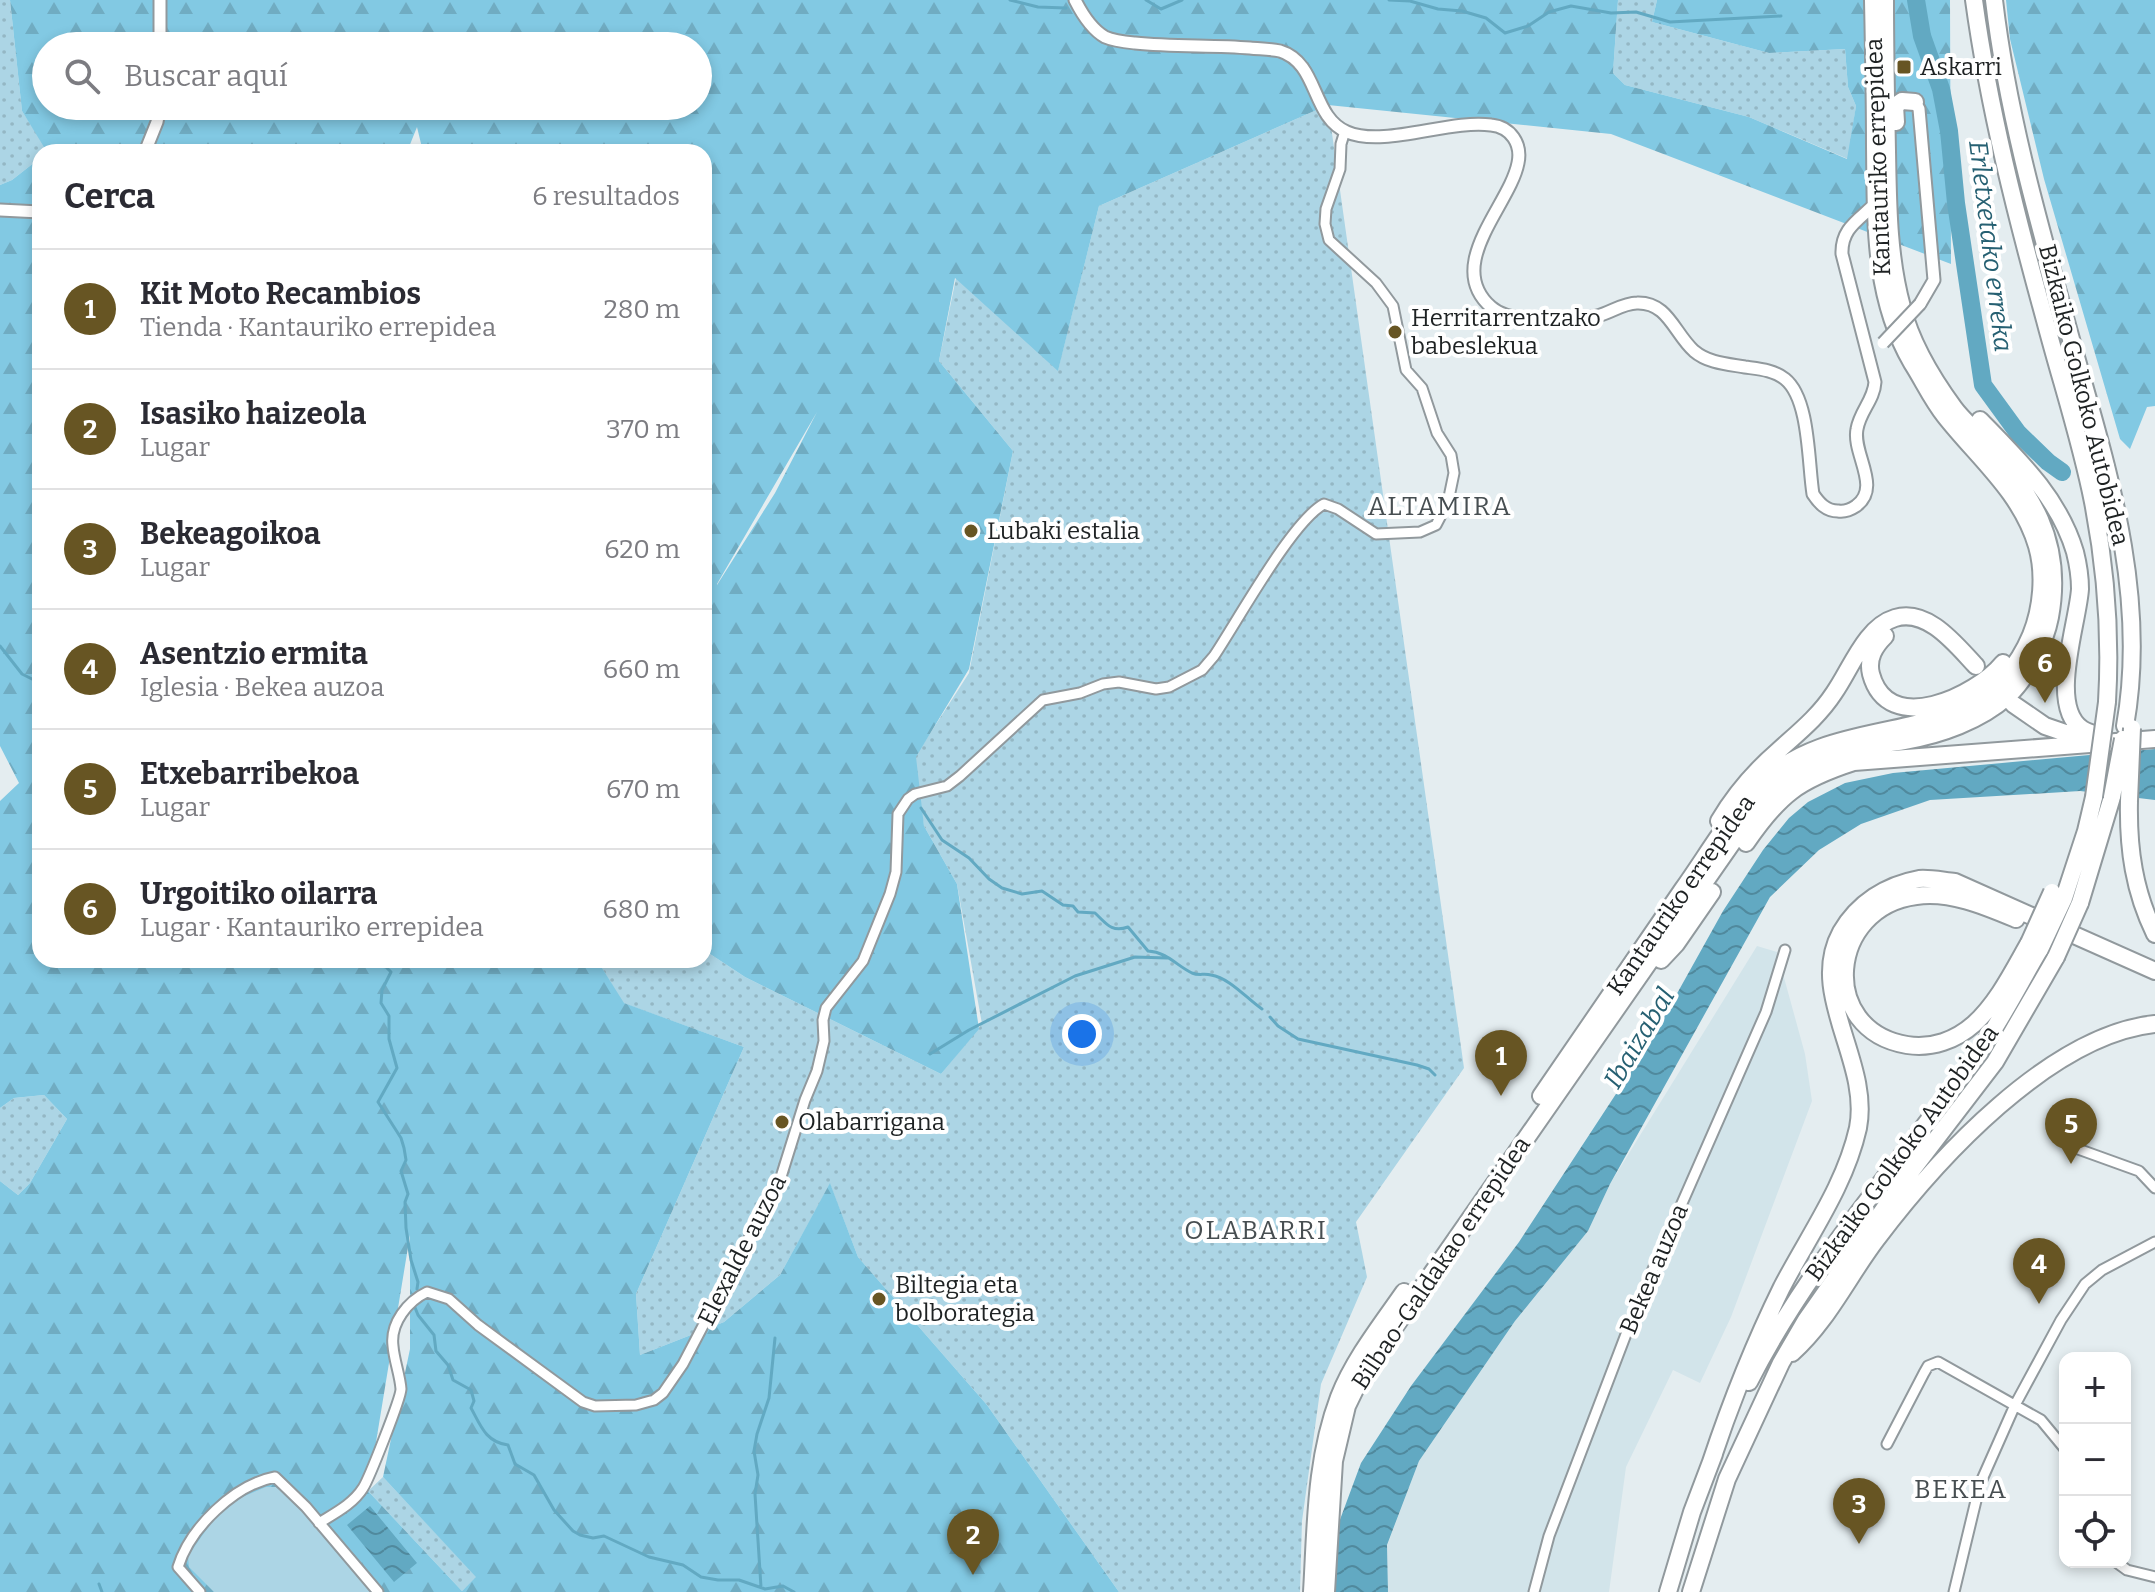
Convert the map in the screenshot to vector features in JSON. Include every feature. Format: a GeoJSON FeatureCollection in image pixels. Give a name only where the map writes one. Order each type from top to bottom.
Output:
{"type":"FeatureCollection","features":[{"type":"Feature","properties":{"kind":"highway","name":"Kantauriko errepidea"},"geometry":{"type":"LineString","coordinates":[[1312,1592],[1319,1476],[1332,1420],[1346,1383],[1380,1326],[1746,800],[1778,769],[1806,753],[1847,739],[1941,719],[1977,702],[1999,685],[2025,648],[2034,628],[2041,591],[2038,549],[2019,505],[2002,480],[1944,415],[1901,341],[1884,293],[1877,233],[1873,0]]}},
{"type":"Feature","properties":{"kind":"highway","name":"Kantauriko errepidea"},"geometry":{"type":"LineString","coordinates":[[1589,1046],[1755,810],[1784,780],[1812,764],[1850,749],[1907,741],[1947,731],[1984,713],[2009,695],[2037,653],[2047,630],[2055,580],[2052,549],[2044,524],[2030,498],[2009,471],[1955,410],[1921,355],[1902,309],[1888,219],[1885,0]]}},
{"type":"Feature","properties":{"kind":"highway","name":"Bizkaiko Golkoko Autobidea"},"geometry":{"type":"LineString","coordinates":[[1691,1592],[1727,1479],[1781,1363],[1833,1280],[1995,1062],[2056,957],[2065,898],[2094,797],[2107,702],[2110,651],[2106,588],[2094,503],[2010,192],[1974,0]]}},
{"type":"Feature","properties":{"kind":"highway","name":"Bizkaiko Golkoko Autobidea"},"geometry":{"type":"LineString","coordinates":[[1668,1592],[1711,1462],[1763,1354],[1816,1268],[1976,1057],[2034,946],[2121,799],[2131,694],[2131,603],[2118,515],[2028,182],[1994,0]]}},
{"type":"Feature","properties":{"kind":"highway"},"geometry":{"type":"LineString","coordinates":[[1885,69],[1915,102]]}},
{"type":"Feature","properties":{"kind":"highway"},"geometry":{"type":"LineString","coordinates":[[1888,219],[1897,201],[1895,106],[1902,101],[1915,102]]}},
{"type":"Feature","properties":{"kind":"highway"},"geometry":{"type":"LineString","coordinates":[[1921,355],[2054,502],[2072,541],[2079,575],[2075,629],[2066,671],[2066,700],[2071,718],[2082,730],[2114,741]]}},
{"type":"Feature","properties":{"kind":"highway"},"geometry":{"type":"LineString","coordinates":[[1945,635],[1918,625],[1905,625],[1884,637],[1871,655],[1870,669],[1882,695],[1893,703],[1909,707],[1951,701],[1973,689],[1994,675],[2006,660],[2027,625],[2041,591]]}},
{"type":"Feature","properties":{"kind":"highway"},"geometry":{"type":"LineString","coordinates":[[1676,900],[1729,804],[1748,780],[1818,715],[1872,633],[1896,617],[1921,618],[1945,635],[1976,666]]}},
{"type":"Feature","properties":{"kind":"highway"},"geometry":{"type":"LineString","coordinates":[[2049,746],[2013,704],[2045,726],[2064,734],[2114,741]]}},
{"type":"Feature","properties":{"kind":"highway"},"geometry":{"type":"LineString","coordinates":[[1619,1004],[1676,944],[1764,817],[1796,786],[1818,774],[1854,762],[2155,739]]}},
{"type":"Feature","properties":{"kind":"highway"},"geometry":{"type":"LineString","coordinates":[[2121,799],[2141,902],[2155,934]]}},
{"type":"Feature","properties":{"kind":"highway"},"geometry":{"type":"LineString","coordinates":[[1711,1462],[1739,1378],[1848,1163],[1858,1124],[1859,1084],[1831,985],[1832,956],[1840,934],[1851,918],[1869,899],[1891,887],[1922,879],[1955,882],[2155,971]]}},
{"type":"Feature","properties":{"kind":"highway"},"geometry":{"type":"LineString","coordinates":[[2034,946],[1977,1021],[1962,1034],[1945,1042],[1912,1046],[1881,1037],[1856,1014],[1847,995],[1844,975],[1846,957],[1861,925],[1884,907],[1914,896],[1956,898],[1990,909],[2155,983]]}},
{"type":"Feature","properties":{"kind":"highway"},"geometry":{"type":"LineString","coordinates":[[1781,1363],[1809,1338],[1867,1253],[1911,1197],[1947,1156],[2011,1097],[2089,1042],[2119,1030],[2155,1024]]}},
{"type":"Feature","properties":{"kind":"highway","name":"Bilbao-Galdakao errepidea"},"geometry":{"type":"LineString","coordinates":[[1326,1592],[1334,1461],[1347,1406],[1364,1371],[1589,1046]]}},
{"type":"Feature","properties":{"kind":"street"},"geometry":{"type":"LineString","coordinates":[[160,0],[160,32]]}},
{"type":"Feature","properties":{"kind":"street"},"geometry":{"type":"LineString","coordinates":[[1075,0],[1095,29],[1114,40],[1154,45],[1238,47],[1286,54],[1303,68],[1328,119],[1345,131],[1361,136],[1486,124],[1508,131],[1518,144],[1518,166],[1483,234],[1476,261],[1478,287],[1488,305],[1506,315],[1551,320],[1599,316],[1633,303],[1645,303],[1663,311],[1687,343],[1702,356],[1719,363],[1781,376],[1792,386],[1801,403],[1813,494],[1821,505],[1833,511],[1848,511],[1859,504],[1866,491],[1867,480],[1857,433],[1875,388],[1870,355],[1842,254],[1843,236],[1876,203]]}},
{"type":"Feature","properties":{"kind":"street"},"geometry":{"type":"LineString","coordinates":[[1870,355],[1920,304],[1934,280],[1919,109],[1915,102]]}},
{"type":"Feature","properties":{"kind":"street"},"geometry":{"type":"LineString","coordinates":[[148,144],[157,120]]}},
{"type":"Feature","properties":{"kind":"street","name":"Elexalde auzoa"},"geometry":{"type":"LineString","coordinates":[[319,1523],[354,1499],[368,1478],[401,1391],[392,1341],[397,1324],[403,1310],[416,1297],[427,1292],[449,1299],[478,1325],[583,1402],[610,1408],[654,1400],[663,1393],[683,1364],[781,1177],[817,1071],[824,1041],[826,1008],[863,961],[890,894],[896,872],[898,814],[908,799],[915,794],[947,786],[1043,700],[1119,682],[1156,689],[1169,687],[1202,670],[1300,526],[1324,504],[1338,509],[1376,534],[1429,530],[1436,525],[1447,506],[1454,473],[1451,455],[1437,433],[1422,388],[1406,370],[1393,306],[1376,283],[1329,240],[1325,224],[1326,209],[1337,182],[1345,131]]}},
{"type":"Feature","properties":{"kind":"street"},"geometry":{"type":"LineString","coordinates":[[0,210],[32,212]]}},
{"type":"Feature","properties":{"kind":"street"},"geometry":{"type":"LineString","coordinates":[[1853,224],[1867,225],[1877,233]]}},
{"type":"Feature","properties":{"kind":"street","name":"Bekea auzoa"},"geometry":{"type":"LineString","coordinates":[[1534,1592],[1549,1536],[1636,1308],[1766,1012],[1785,950]]}},
{"type":"Feature","properties":{"kind":"street"},"geometry":{"type":"LineString","coordinates":[[2078,1149],[2139,1171],[2155,1188]]}},
{"type":"Feature","properties":{"kind":"street"},"geometry":{"type":"LineString","coordinates":[[1954,1592],[1980,1484],[2015,1405],[2061,1320],[2085,1284],[2102,1270],[2155,1242]]}},
{"type":"Feature","properties":{"kind":"street"},"geometry":{"type":"LineString","coordinates":[[1887,1444],[1928,1366],[1938,1362],[2041,1420],[2059,1442]]}},
{"type":"Feature","properties":{"kind":"street"},"geometry":{"type":"LineString","coordinates":[[200,1592],[178,1567],[187,1548],[229,1497],[241,1489],[275,1477],[378,1592]]}},
{"type":"Feature","properties":{"kind":"street"},"geometry":{"type":"LineString","coordinates":[[2124,1568],[2155,1577]]}},
{"type":"Feature","properties":{"kind":"shaded area"},"geometry":{"type":"Polygon","coordinates":[[[0,0],[10,0],[22,111],[43,144],[32,144],[32,164],[0,185],[0,0]]]}},
{"type":"Feature","properties":{"kind":"shaded area"},"geometry":{"type":"Polygon","coordinates":[[[1618,0],[1657,0],[1652,22],[1769,53],[1845,49],[1848,87],[1856,106],[1848,159],[1749,117],[1625,85],[1613,73],[1618,0]]]}},
{"type":"Feature","properties":{"kind":"shaded area"},"geometry":{"type":"Polygon","coordinates":[[[1328,105],[1464,1068],[1356,1222],[1367,1277],[1321,1384],[1302,1521],[1300,1592],[1119,1592],[987,1405],[858,1257],[830,1184],[780,1275],[724,1322],[640,1355],[636,1294],[744,1047],[623,1003],[602,968],[712,968],[712,955],[745,977],[941,1074],[982,1024],[957,884],[924,826],[913,760],[969,673],[1013,451],[939,361],[956,278],[1058,370],[1099,206],[1328,105]]]}},
{"type":"Feature","properties":{"kind":"shaded area"},"geometry":{"type":"Polygon","coordinates":[[[1757,946],[1777,952],[1805,1054],[1812,1101],[1731,1317],[1700,1383],[1673,1370],[1626,1467],[1609,1592],[1388,1592],[1387,1546],[1419,1461],[1515,1321],[1588,1231],[1610,1184],[1757,946]]]}},
{"type":"Feature","properties":{"kind":"shaded area"},"geometry":{"type":"Polygon","coordinates":[[[44,1095],[67,1119],[30,1183],[18,1195],[0,1181],[0,1108],[14,1098],[44,1095]]]}},
{"type":"Feature","properties":{"kind":"shaded area"},"geometry":{"type":"Polygon","coordinates":[[[383,1477],[477,1577],[462,1591],[368,1491],[383,1477]]]}},
{"type":"Feature","properties":{"kind":"shaded area"},"geometry":{"type":"Polygon","coordinates":[[[266,1487],[276,1487],[301,1508],[372,1592],[214,1592],[189,1567],[188,1556],[220,1510],[266,1487]]]}},
{"type":"Feature","properties":{"kind":"green space"},"geometry":{"type":"Polygon","coordinates":[[[10,0],[1618,0],[1613,73],[1625,85],[1749,117],[1847,159],[1856,106],[1848,87],[1845,49],[1769,53],[1652,22],[1657,0],[1950,0],[1951,264],[1611,134],[1328,105],[1099,206],[1058,371],[955,278],[939,361],[1013,451],[969,669],[916,757],[924,826],[957,884],[979,1029],[941,1074],[745,977],[712,955],[712,144],[421,144],[417,127],[410,144],[42,144],[22,111],[10,0]],[[817,412],[717,585],[775,493],[817,412]]]}},
{"type":"Feature","properties":{"kind":"green space"},"geometry":{"type":"Polygon","coordinates":[[[2006,0],[2155,0],[2155,406],[2147,407],[2130,449],[2120,439],[2044,179],[2010,39],[2006,0]]]}},
{"type":"Feature","properties":{"kind":"green space"},"geometry":{"type":"Polygon","coordinates":[[[32,164],[32,968],[602,968],[624,1003],[744,1047],[636,1294],[640,1355],[724,1322],[780,1275],[830,1183],[858,1257],[987,1405],[1119,1592],[0,1592],[0,1181],[18,1195],[30,1183],[67,1119],[44,1095],[14,1098],[0,1108],[0,801],[19,783],[0,746],[0,185],[32,164]],[[410,1235],[368,1491],[462,1591],[476,1577],[383,1477],[410,1349],[410,1235]]]}},
{"type":"Feature","properties":{"kind":"water"},"geometry":{"type":"Polygon","coordinates":[[[2155,749],[2155,800],[2080,791],[1930,800],[1861,824],[1819,850],[1770,897],[1610,1184],[1588,1231],[1515,1321],[1419,1461],[1387,1545],[1388,1592],[1334,1592],[1333,1566],[1338,1525],[1361,1463],[1411,1386],[1519,1242],[1650,1042],[1723,911],[1763,850],[1789,818],[1808,802],[1845,783],[1893,773],[2155,749]]]}},
{"type":"Feature","properties":{"kind":"water"},"geometry":{"type":"Polygon","coordinates":[[[370,1506],[417,1563],[394,1582],[347,1525],[370,1506]]]}},
{"type":"Feature","properties":{"kind":"waterway"},"geometry":{"type":"LineString","coordinates":[[1010,0],[1038,7],[1066,8]]}},
{"type":"Feature","properties":{"kind":"waterway"},"geometry":{"type":"LineString","coordinates":[[1146,0],[1161,9],[1182,0]]}},
{"type":"Feature","properties":{"kind":"waterway"},"geometry":{"type":"LineString","coordinates":[[1389,0],[1462,11],[1486,18],[1505,33],[1528,26],[1549,12],[1571,6],[1611,13],[1636,12],[1670,22],[1781,16]]}},
{"type":"Feature","properties":{"kind":"waterway","name":"Erletxetako erreka"},"geometry":{"type":"LineString","coordinates":[[1916,0],[1922,36],[1941,89],[1949,131],[1956,203],[1983,385],[2018,433],[2062,472]]}},
{"type":"Feature","properties":{"kind":"waterway"},"geometry":{"type":"LineString","coordinates":[[0,646],[22,674],[32,679]]}},
{"type":"Feature","properties":{"kind":"waterway"},"geometry":{"type":"LineString","coordinates":[[921,808],[942,840],[969,858],[1002,888],[1022,894],[1042,891],[1063,905],[1073,906],[1078,912],[1095,913],[1113,928],[1128,927],[1148,951],[1166,957],[1192,973],[1225,980],[1262,1009]]}},
{"type":"Feature","properties":{"kind":"waterway"},"geometry":{"type":"LineString","coordinates":[[930,1054],[969,1030],[1075,976],[1135,957],[1167,958]]}},
{"type":"Feature","properties":{"kind":"waterway"},"geometry":{"type":"LineString","coordinates":[[387,968],[391,972],[382,990],[381,1003],[389,1016],[389,1039],[397,1068],[378,1102],[404,1148],[406,1160],[401,1171],[408,1194],[405,1202],[406,1228],[417,1289]]}},
{"type":"Feature","properties":{"kind":"waterway"},"geometry":{"type":"LineString","coordinates":[[1270,1017],[1298,1039],[1417,1065],[1435,1075]]}},
{"type":"Feature","properties":{"kind":"waterway"},"geometry":{"type":"LineString","coordinates":[[414,1305],[434,1335],[436,1351],[448,1365],[453,1380],[471,1390],[474,1401],[471,1408],[484,1431],[494,1440],[508,1445],[515,1464],[534,1475],[554,1510],[573,1531],[593,1538],[604,1536],[649,1557],[683,1565],[701,1577],[739,1580],[765,1589],[783,1586],[794,1592]]}},
{"type":"Feature","properties":{"kind":"waterway"},"geometry":{"type":"LineString","coordinates":[[761,1587],[755,1494],[758,1475],[754,1451],[769,1398],[775,1338]]}},
{"type":"Feature","properties":{"kind":"waterway"},"geometry":{"type":"LineString","coordinates":[[99,1584],[102,1592]]}},
{"type":"Feature","properties":{"kind":"place","name":"Askarri"},"geometry":{"type":"Point","coordinates":[1904,67]}},
{"type":"Feature","properties":{"kind":"place","name":"Herritarrentzako babeslekua"},"geometry":{"type":"Point","coordinates":[1395,332]}},
{"type":"Feature","properties":{"kind":"place","name":"Lubaki estalia"},"geometry":{"type":"Point","coordinates":[971,531]}},
{"type":"Feature","properties":{"kind":"place","name":"Urgoitiko oilarra"},"geometry":{"type":"Point","coordinates":[2045,703]}},
{"type":"Feature","properties":{"kind":"place","name":"Kit Moto Recambios"},"geometry":{"type":"Point","coordinates":[1501,1096]}},
{"type":"Feature","properties":{"kind":"place","name":"Olabarrigana"},"geometry":{"type":"Point","coordinates":[782,1122]}},
{"type":"Feature","properties":{"kind":"place","name":"Etxebarribekoa"},"geometry":{"type":"Point","coordinates":[2071,1164]}},
{"type":"Feature","properties":{"kind":"place","name":"Biltegia eta bolborategia"},"geometry":{"type":"Point","coordinates":[879,1299]}},
{"type":"Feature","properties":{"kind":"place","name":"Asentzio ermita"},"geometry":{"type":"Point","coordinates":[2039,1304]}},
{"type":"Feature","properties":{"kind":"place","name":"Bekeagoikoa"},"geometry":{"type":"Point","coordinates":[1859,1544]}},
{"type":"Feature","properties":{"kind":"place","name":"Isasiko haizeola"},"geometry":{"type":"Point","coordinates":[973,1575]}},
{"type":"Feature","properties":{"kind":"district","name":"ALTAMIRA"},"geometry":{"type":"Point","coordinates":[1440,506]}},
{"type":"Feature","properties":{"kind":"district","name":"OLABARRI"},"geometry":{"type":"Point","coordinates":[1256,1230]}},
{"type":"Feature","properties":{"kind":"district","name":"BEKEA"},"geometry":{"type":"Point","coordinates":[1961,1489]}},
{"type":"Feature","properties":{"kind":"water label","name":"Ibaizabal"},"geometry":{"type":"Point","coordinates":[1639,1038]}}]}
